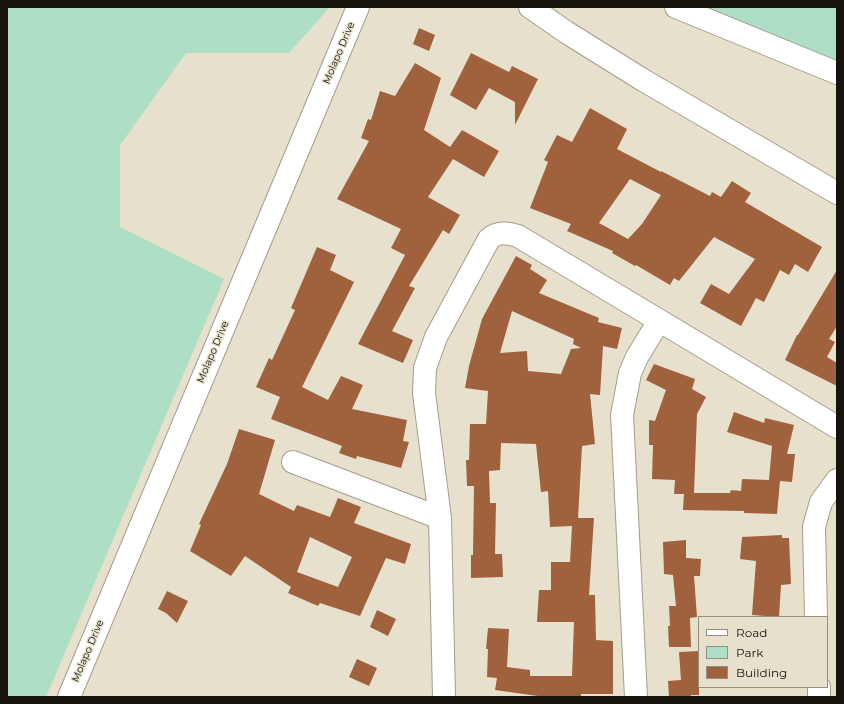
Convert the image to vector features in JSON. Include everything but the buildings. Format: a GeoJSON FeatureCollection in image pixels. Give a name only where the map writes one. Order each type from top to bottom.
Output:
{"type":"FeatureCollection","features":[{"type":"Feature","properties":{"kind":"street","name":"Molapo Drive"},"geometry":{"type":"LineString","coordinates":[[69,697],[358,7]]}},
{"type":"Feature","properties":{"kind":"street"},"geometry":{"type":"LineString","coordinates":[[530,7],[566,32],[643,80],[837,193]]}},
{"type":"Feature","properties":{"kind":"street"},"geometry":{"type":"LineString","coordinates":[[676,7],[837,73]]}},
{"type":"Feature","properties":{"kind":"street"},"geometry":{"type":"LineString","coordinates":[[444,697],[440,518],[424,393],[425,368],[436,337],[489,239],[494,234],[500,233],[518,236],[837,427]]}},
{"type":"Feature","properties":{"kind":"street"},"geometry":{"type":"LineString","coordinates":[[636,697],[622,415],[630,373],[638,356],[659,321]]}},
{"type":"Feature","properties":{"kind":"street"},"geometry":{"type":"LineString","coordinates":[[292,462],[440,518]]}},
{"type":"Feature","properties":{"kind":"street"},"geometry":{"type":"LineString","coordinates":[[816,616],[814,527],[821,502],[837,480]]}},
{"type":"Feature","properties":{"kind":"green space"},"geometry":{"type":"Polygon","coordinates":[[[7,7],[330,7],[289,53],[186,53],[120,145],[120,227],[224,279],[46,697],[7,697],[7,7]]]}},
{"type":"Feature","properties":{"kind":"green space"},"geometry":{"type":"Polygon","coordinates":[[[693,7],[837,7],[837,64],[693,7]]]}}]}
